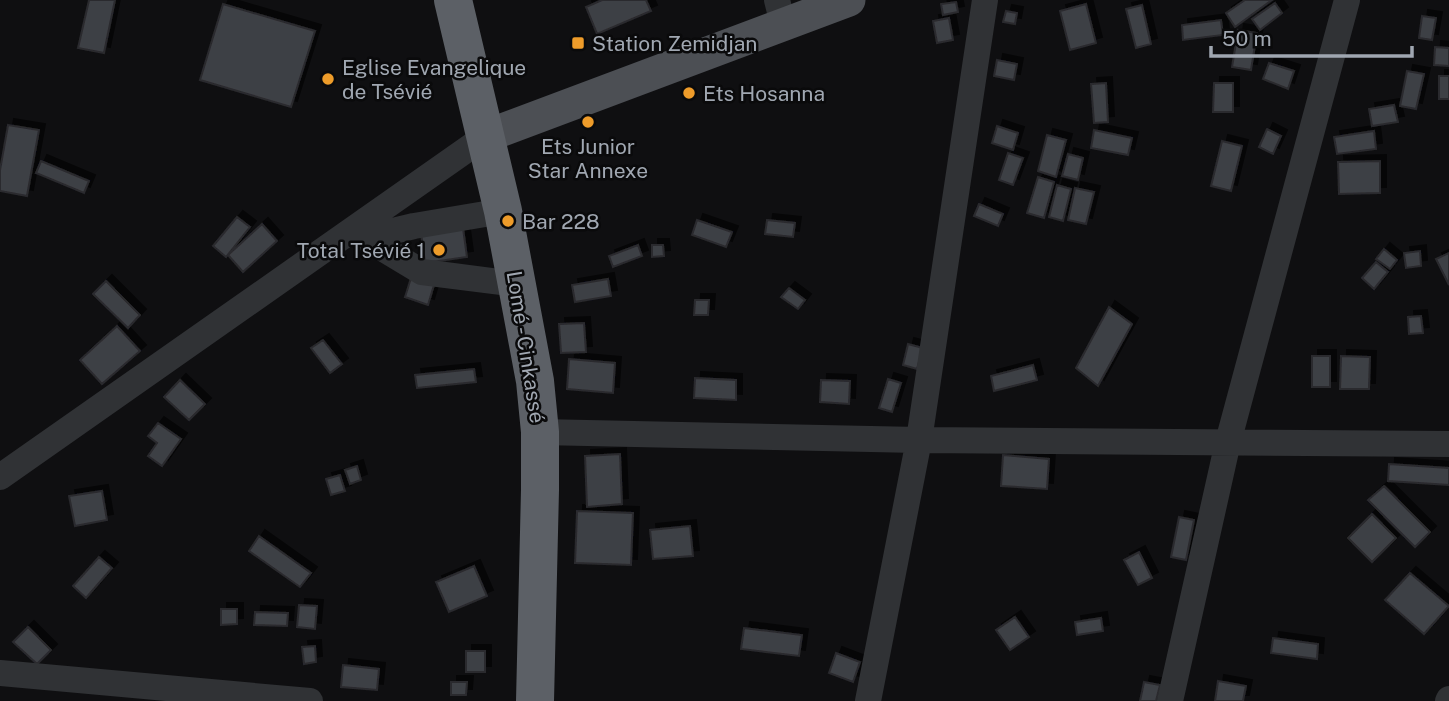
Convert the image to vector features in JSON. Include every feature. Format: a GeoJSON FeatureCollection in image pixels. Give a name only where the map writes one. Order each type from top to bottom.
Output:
{"type":"FeatureCollection","features":[{"type":"Feature","properties":{"kind":"highway","name":"Lomé - Cinkassé"},"geometry":{"type":"LineString","coordinates":[[453,0],[503,211],[531,357],[540,432],[535,701]]}},
{"type":"Feature","properties":{"kind":"main road"},"geometry":{"type":"LineString","coordinates":[[486,136],[780,12],[849,0]]}},
{"type":"Feature","properties":{"kind":"street"},"geometry":{"type":"LineString","coordinates":[[868,701],[919,439],[985,0]]}},
{"type":"Feature","properties":{"kind":"street"},"geometry":{"type":"LineString","coordinates":[[1170,701],[1228,442],[1347,0]]}},
{"type":"Feature","properties":{"kind":"street"},"geometry":{"type":"LineString","coordinates":[[0,477],[358,234],[486,136]]}},
{"type":"Feature","properties":{"kind":"street"},"geometry":{"type":"LineString","coordinates":[[358,234],[503,211]]}},
{"type":"Feature","properties":{"kind":"street"},"geometry":{"type":"LineString","coordinates":[[358,234],[422,272],[516,284]]}},
{"type":"Feature","properties":{"kind":"street"},"geometry":{"type":"LineString","coordinates":[[540,432],[919,439],[1449,443]]}},
{"type":"Feature","properties":{"kind":"street"},"geometry":{"type":"LineString","coordinates":[[0,673],[247,699],[310,701]]}},
{"type":"Feature","properties":{"kind":"building"},"geometry":{"type":"Polygon","coordinates":[[[89,0],[115,0],[104,53],[78,48],[89,0]]]}},
{"type":"Feature","properties":{"kind":"building"},"geometry":{"type":"Polygon","coordinates":[[[602,0],[646,0],[651,11],[597,34],[586,7],[602,0]]]}},
{"type":"Feature","properties":{"kind":"building"},"geometry":{"type":"Polygon","coordinates":[[[1245,0],[1272,0],[1235,27],[1226,13],[1245,0]]]}},
{"type":"Feature","properties":{"kind":"building"},"geometry":{"type":"Polygon","coordinates":[[[956,2],[958,12],[943,15],[941,4],[956,2]]]}},
{"type":"Feature","properties":{"kind":"building"},"geometry":{"type":"Polygon","coordinates":[[[1275,3],[1282,13],[1260,30],[1252,19],[1275,3]]]}},
{"type":"Feature","properties":{"kind":"building"},"geometry":{"type":"Polygon","coordinates":[[[223,4],[315,31],[291,107],[200,80],[223,4]]]}},
{"type":"Feature","properties":{"kind":"building"},"geometry":{"type":"Polygon","coordinates":[[[1086,4],[1096,43],[1070,50],[1060,11],[1086,4]]]}},
{"type":"Feature","properties":{"kind":"building"},"geometry":{"type":"Polygon","coordinates":[[[1142,5],[1151,44],[1136,48],[1126,9],[1142,5]]]}},
{"type":"Feature","properties":{"kind":"building"},"geometry":{"type":"Polygon","coordinates":[[[1006,11],[1017,13],[1015,24],[1003,22],[1006,11]]]}},
{"type":"Feature","properties":{"kind":"building"},"geometry":{"type":"Polygon","coordinates":[[[1422,16],[1436,18],[1432,40],[1419,38],[1422,16]]]}},
{"type":"Feature","properties":{"kind":"building"},"geometry":{"type":"Polygon","coordinates":[[[949,18],[953,40],[937,43],[933,21],[949,18]]]}},
{"type":"Feature","properties":{"kind":"building"},"geometry":{"type":"Polygon","coordinates":[[[1221,20],[1223,35],[1183,40],[1182,25],[1221,20]]]}},
{"type":"Feature","properties":{"kind":"building"},"geometry":{"type":"Polygon","coordinates":[[[1238,30],[1257,33],[1251,70],[1232,67],[1238,30]]]}},
{"type":"Feature","properties":{"kind":"building"},"geometry":{"type":"Polygon","coordinates":[[[1435,47],[1449,48],[1449,66],[1434,65],[1435,47]]]}},
{"type":"Feature","properties":{"kind":"building"},"geometry":{"type":"Polygon","coordinates":[[[997,60],[1017,64],[1014,80],[994,76],[997,60]]]}},
{"type":"Feature","properties":{"kind":"building"},"geometry":{"type":"Polygon","coordinates":[[[1269,63],[1294,71],[1288,89],[1263,79],[1269,63]]]}},
{"type":"Feature","properties":{"kind":"building"},"geometry":{"type":"Polygon","coordinates":[[[1407,71],[1424,74],[1416,109],[1400,106],[1407,71]]]}},
{"type":"Feature","properties":{"kind":"building"},"geometry":{"type":"Polygon","coordinates":[[[1439,76],[1449,76],[1449,99],[1439,99],[1439,76]]]}},
{"type":"Feature","properties":{"kind":"building"},"geometry":{"type":"Polygon","coordinates":[[[1106,83],[1108,122],[1094,123],[1091,84],[1106,83]]]}},
{"type":"Feature","properties":{"kind":"building"},"geometry":{"type":"Polygon","coordinates":[[[1214,83],[1233,83],[1233,112],[1213,112],[1214,83]]]}},
{"type":"Feature","properties":{"kind":"building"},"geometry":{"type":"Polygon","coordinates":[[[1394,105],[1398,122],[1372,126],[1369,109],[1394,105]]]}},
{"type":"Feature","properties":{"kind":"building"},"geometry":{"type":"Polygon","coordinates":[[[8,125],[39,130],[27,196],[0,191],[0,170],[8,125]]]}},
{"type":"Feature","properties":{"kind":"building"},"geometry":{"type":"Polygon","coordinates":[[[997,126],[1018,133],[1013,150],[992,143],[997,126]]]}},
{"type":"Feature","properties":{"kind":"building"},"geometry":{"type":"Polygon","coordinates":[[[1267,129],[1281,136],[1273,154],[1259,147],[1267,129]]]}},
{"type":"Feature","properties":{"kind":"building"},"geometry":{"type":"Polygon","coordinates":[[[1094,130],[1132,138],[1128,155],[1091,148],[1094,130]]]}},
{"type":"Feature","properties":{"kind":"building"},"geometry":{"type":"Polygon","coordinates":[[[1374,131],[1376,149],[1337,154],[1334,137],[1374,131]]]}},
{"type":"Feature","properties":{"kind":"building"},"geometry":{"type":"Polygon","coordinates":[[[1047,135],[1066,140],[1056,177],[1038,171],[1047,135]]]}},
{"type":"Feature","properties":{"kind":"building"},"geometry":{"type":"Polygon","coordinates":[[[1222,141],[1242,146],[1231,191],[1211,186],[1222,141]]]}},
{"type":"Feature","properties":{"kind":"building"},"geometry":{"type":"Polygon","coordinates":[[[1008,153],[1023,158],[1013,185],[999,180],[1008,153]]]}},
{"type":"Feature","properties":{"kind":"building"},"geometry":{"type":"Polygon","coordinates":[[[1068,154],[1083,158],[1078,180],[1062,176],[1068,154]]]}},
{"type":"Feature","properties":{"kind":"building"},"geometry":{"type":"Polygon","coordinates":[[[41,161],[89,181],[84,193],[36,173],[41,161]]]}},
{"type":"Feature","properties":{"kind":"building"},"geometry":{"type":"Polygon","coordinates":[[[1380,161],[1380,193],[1339,194],[1338,162],[1380,161]]]}},
{"type":"Feature","properties":{"kind":"building"},"geometry":{"type":"Polygon","coordinates":[[[1038,177],[1054,182],[1044,218],[1027,213],[1038,177]]]}},
{"type":"Feature","properties":{"kind":"building"},"geometry":{"type":"Polygon","coordinates":[[[1057,185],[1071,189],[1063,221],[1049,217],[1057,185]]]}},
{"type":"Feature","properties":{"kind":"building"},"geometry":{"type":"Polygon","coordinates":[[[1075,188],[1094,192],[1086,224],[1068,220],[1075,188]]]}},
{"type":"Feature","properties":{"kind":"building"},"geometry":{"type":"Polygon","coordinates":[[[979,204],[1003,214],[998,226],[974,216],[979,204]]]}},
{"type":"Feature","properties":{"kind":"building"},"geometry":{"type":"Polygon","coordinates":[[[237,217],[250,227],[226,257],[213,246],[237,217]]]}},
{"type":"Feature","properties":{"kind":"building"},"geometry":{"type":"Polygon","coordinates":[[[697,220],[732,232],[726,247],[692,235],[697,220]]]}},
{"type":"Feature","properties":{"kind":"building"},"geometry":{"type":"Polygon","coordinates":[[[767,220],[795,223],[793,237],[765,234],[767,220]]]}},
{"type":"Feature","properties":{"kind":"building"},"geometry":{"type":"Polygon","coordinates":[[[262,224],[277,241],[243,272],[228,255],[262,224]]]}},
{"type":"Feature","properties":{"kind":"building"},"geometry":{"type":"Polygon","coordinates":[[[463,228],[467,257],[425,263],[421,233],[463,228]]]}},
{"type":"Feature","properties":{"kind":"building"},"geometry":{"type":"Polygon","coordinates":[[[638,245],[642,256],[613,267],[609,256],[638,245]]]}},
{"type":"Feature","properties":{"kind":"building"},"geometry":{"type":"Polygon","coordinates":[[[652,245],[663,245],[664,256],[652,257],[652,245]]]}},
{"type":"Feature","properties":{"kind":"building"},"geometry":{"type":"Polygon","coordinates":[[[1384,249],[1397,260],[1390,269],[1376,259],[1384,249]]]}},
{"type":"Feature","properties":{"kind":"building"},"geometry":{"type":"Polygon","coordinates":[[[1420,251],[1421,266],[1406,268],[1404,253],[1420,251]]]}},
{"type":"Feature","properties":{"kind":"building"},"geometry":{"type":"Polygon","coordinates":[[[1449,253],[1449,285],[1436,259],[1449,253]]]}},
{"type":"Feature","properties":{"kind":"building"},"geometry":{"type":"Polygon","coordinates":[[[1376,262],[1388,272],[1374,289],[1362,278],[1376,262]]]}},
{"type":"Feature","properties":{"kind":"building"},"geometry":{"type":"Polygon","coordinates":[[[411,278],[434,285],[428,305],[405,297],[411,278]]]}},
{"type":"Feature","properties":{"kind":"building"},"geometry":{"type":"Polygon","coordinates":[[[608,279],[611,296],[575,302],[572,285],[608,279]]]}},
{"type":"Feature","properties":{"kind":"building"},"geometry":{"type":"Polygon","coordinates":[[[106,281],[140,315],[128,328],[93,294],[106,281]]]}},
{"type":"Feature","properties":{"kind":"building"},"geometry":{"type":"Polygon","coordinates":[[[789,288],[805,300],[798,309],[781,297],[789,288]]]}},
{"type":"Feature","properties":{"kind":"building"},"geometry":{"type":"Polygon","coordinates":[[[695,300],[709,300],[708,315],[694,315],[695,300]]]}},
{"type":"Feature","properties":{"kind":"building"},"geometry":{"type":"Polygon","coordinates":[[[1109,307],[1132,324],[1098,386],[1076,368],[1109,307]]]}},
{"type":"Feature","properties":{"kind":"building"},"geometry":{"type":"Polygon","coordinates":[[[1421,316],[1423,333],[1409,334],[1408,317],[1421,316]]]}},
{"type":"Feature","properties":{"kind":"building"},"geometry":{"type":"Polygon","coordinates":[[[584,323],[586,352],[561,353],[559,324],[584,323]]]}},
{"type":"Feature","properties":{"kind":"building"},"geometry":{"type":"Polygon","coordinates":[[[117,326],[140,351],[102,384],[80,360],[117,326]]]}},
{"type":"Feature","properties":{"kind":"building"},"geometry":{"type":"Polygon","coordinates":[[[323,340],[342,364],[330,373],[311,348],[323,340]]]}},
{"type":"Feature","properties":{"kind":"building"},"geometry":{"type":"Polygon","coordinates":[[[908,344],[923,348],[917,369],[903,365],[908,344]]]}},
{"type":"Feature","properties":{"kind":"building"},"geometry":{"type":"Polygon","coordinates":[[[1312,356],[1330,356],[1330,387],[1312,387],[1312,356]]]}},
{"type":"Feature","properties":{"kind":"building"},"geometry":{"type":"Polygon","coordinates":[[[1341,356],[1370,357],[1369,389],[1340,389],[1341,356]]]}},
{"type":"Feature","properties":{"kind":"building"},"geometry":{"type":"Polygon","coordinates":[[[569,359],[615,363],[613,393],[567,389],[569,359]]]}},
{"type":"Feature","properties":{"kind":"building"},"geometry":{"type":"Polygon","coordinates":[[[1033,365],[1037,380],[994,391],[991,376],[1033,365]]]}},
{"type":"Feature","properties":{"kind":"building"},"geometry":{"type":"Polygon","coordinates":[[[474,369],[476,382],[417,388],[415,375],[474,369]]]}},
{"type":"Feature","properties":{"kind":"building"},"geometry":{"type":"Polygon","coordinates":[[[695,378],[736,380],[736,400],[694,398],[695,378]]]}},
{"type":"Feature","properties":{"kind":"building"},"geometry":{"type":"Polygon","coordinates":[[[888,379],[901,383],[892,412],[879,408],[888,379]]]}},
{"type":"Feature","properties":{"kind":"building"},"geometry":{"type":"Polygon","coordinates":[[[180,380],[205,404],[189,420],[164,397],[180,380]]]}},
{"type":"Feature","properties":{"kind":"building"},"geometry":{"type":"Polygon","coordinates":[[[821,380],[850,381],[849,404],[820,402],[821,380]]]}},
{"type":"Feature","properties":{"kind":"building"},"geometry":{"type":"Polygon","coordinates":[[[158,423],[181,439],[162,466],[148,456],[157,443],[148,436],[158,423]]]}},
{"type":"Feature","properties":{"kind":"building"},"geometry":{"type":"Polygon","coordinates":[[[620,454],[622,504],[587,507],[585,456],[620,454]]]}},
{"type":"Feature","properties":{"kind":"building"},"geometry":{"type":"Polygon","coordinates":[[[1003,455],[1049,459],[1047,489],[1001,486],[1003,455]]]}},
{"type":"Feature","properties":{"kind":"building"},"geometry":{"type":"Polygon","coordinates":[[[1389,464],[1449,468],[1449,485],[1388,481],[1389,464]]]}},
{"type":"Feature","properties":{"kind":"building"},"geometry":{"type":"Polygon","coordinates":[[[357,466],[361,480],[350,484],[345,470],[357,466]]]}},
{"type":"Feature","properties":{"kind":"building"},"geometry":{"type":"Polygon","coordinates":[[[340,475],[345,491],[331,495],[326,479],[340,475]]]}},
{"type":"Feature","properties":{"kind":"building"},"geometry":{"type":"Polygon","coordinates":[[[1384,486],[1430,532],[1415,547],[1368,500],[1384,486]]]}},
{"type":"Feature","properties":{"kind":"building"},"geometry":{"type":"Polygon","coordinates":[[[102,491],[107,520],[75,526],[69,496],[102,491]]]}},
{"type":"Feature","properties":{"kind":"building"},"geometry":{"type":"Polygon","coordinates":[[[577,511],[633,513],[631,565],[575,563],[577,511]]]}},
{"type":"Feature","properties":{"kind":"building"},"geometry":{"type":"Polygon","coordinates":[[[1372,514],[1396,538],[1372,562],[1348,538],[1372,514]]]}},
{"type":"Feature","properties":{"kind":"building"},"geometry":{"type":"Polygon","coordinates":[[[1179,517],[1194,520],[1186,560],[1171,557],[1179,517]]]}},
{"type":"Feature","properties":{"kind":"building"},"geometry":{"type":"Polygon","coordinates":[[[690,526],[693,556],[653,559],[650,530],[690,526]]]}},
{"type":"Feature","properties":{"kind":"building"},"geometry":{"type":"Polygon","coordinates":[[[259,536],[311,573],[300,587],[249,551],[259,536]]]}},
{"type":"Feature","properties":{"kind":"building"},"geometry":{"type":"Polygon","coordinates":[[[1139,552],[1152,578],[1138,585],[1124,560],[1139,552]]]}},
{"type":"Feature","properties":{"kind":"building"},"geometry":{"type":"Polygon","coordinates":[[[99,557],[112,568],[86,598],[73,586],[99,557]]]}},
{"type":"Feature","properties":{"kind":"building"},"geometry":{"type":"Polygon","coordinates":[[[474,566],[487,596],[449,612],[436,582],[474,566]]]}},
{"type":"Feature","properties":{"kind":"building"},"geometry":{"type":"Polygon","coordinates":[[[1410,573],[1449,606],[1424,634],[1385,600],[1410,573]]]}},
{"type":"Feature","properties":{"kind":"building"},"geometry":{"type":"Polygon","coordinates":[[[299,605],[317,606],[315,629],[297,627],[299,605]]]}},
{"type":"Feature","properties":{"kind":"building"},"geometry":{"type":"Polygon","coordinates":[[[221,609],[237,609],[237,624],[221,625],[221,609]]]}},
{"type":"Feature","properties":{"kind":"building"},"geometry":{"type":"Polygon","coordinates":[[[255,612],[288,613],[287,626],[254,625],[255,612]]]}},
{"type":"Feature","properties":{"kind":"building"},"geometry":{"type":"Polygon","coordinates":[[[1015,617],[1029,637],[1010,650],[996,630],[1015,617]]]}},
{"type":"Feature","properties":{"kind":"building"},"geometry":{"type":"Polygon","coordinates":[[[1101,618],[1103,631],[1077,635],[1075,622],[1101,618]]]}},
{"type":"Feature","properties":{"kind":"building"},"geometry":{"type":"Polygon","coordinates":[[[28,627],[51,650],[37,664],[13,642],[28,627]]]}},
{"type":"Feature","properties":{"kind":"building"},"geometry":{"type":"Polygon","coordinates":[[[744,628],[802,635],[799,656],[741,649],[744,628]]]}},
{"type":"Feature","properties":{"kind":"building"},"geometry":{"type":"Polygon","coordinates":[[[1273,638],[1318,644],[1317,659],[1271,653],[1273,638]]]}},
{"type":"Feature","properties":{"kind":"building"},"geometry":{"type":"Polygon","coordinates":[[[315,646],[316,662],[304,664],[302,647],[315,646]]]}},
{"type":"Feature","properties":{"kind":"building"},"geometry":{"type":"Polygon","coordinates":[[[466,651],[485,651],[485,672],[466,672],[466,651]]]}},
{"type":"Feature","properties":{"kind":"building"},"geometry":{"type":"Polygon","coordinates":[[[836,653],[860,662],[853,682],[829,673],[836,653]]]}},
{"type":"Feature","properties":{"kind":"building"},"geometry":{"type":"Polygon","coordinates":[[[343,665],[379,669],[377,690],[341,687],[343,665]]]}},
{"type":"Feature","properties":{"kind":"building"},"geometry":{"type":"Polygon","coordinates":[[[1218,681],[1246,686],[1243,701],[1215,701],[1218,681]]]}},
{"type":"Feature","properties":{"kind":"building"},"geometry":{"type":"Polygon","coordinates":[[[451,682],[467,682],[466,695],[451,695],[451,682]]]}},
{"type":"Feature","properties":{"kind":"building"},"geometry":{"type":"Polygon","coordinates":[[[1144,682],[1160,685],[1156,701],[1140,701],[1144,682]]]}},
{"type":"Feature","properties":{"kind":"place","name":"Station Zemidjan"},"geometry":{"type":"Point","coordinates":[578,43]}},
{"type":"Feature","properties":{"kind":"place","name":"Eglise Evangelique de Tsévié"},"geometry":{"type":"Point","coordinates":[328,79]}},
{"type":"Feature","properties":{"kind":"place","name":"Ets Hosanna"},"geometry":{"type":"Point","coordinates":[689,93]}},
{"type":"Feature","properties":{"kind":"place","name":"Ets Junior Star Annexe"},"geometry":{"type":"Point","coordinates":[588,122]}},
{"type":"Feature","properties":{"kind":"place","name":"Bar 228"},"geometry":{"type":"Point","coordinates":[508,221]}},
{"type":"Feature","properties":{"kind":"place","name":"Total Tsévié 1"},"geometry":{"type":"Point","coordinates":[439,250]}}]}
